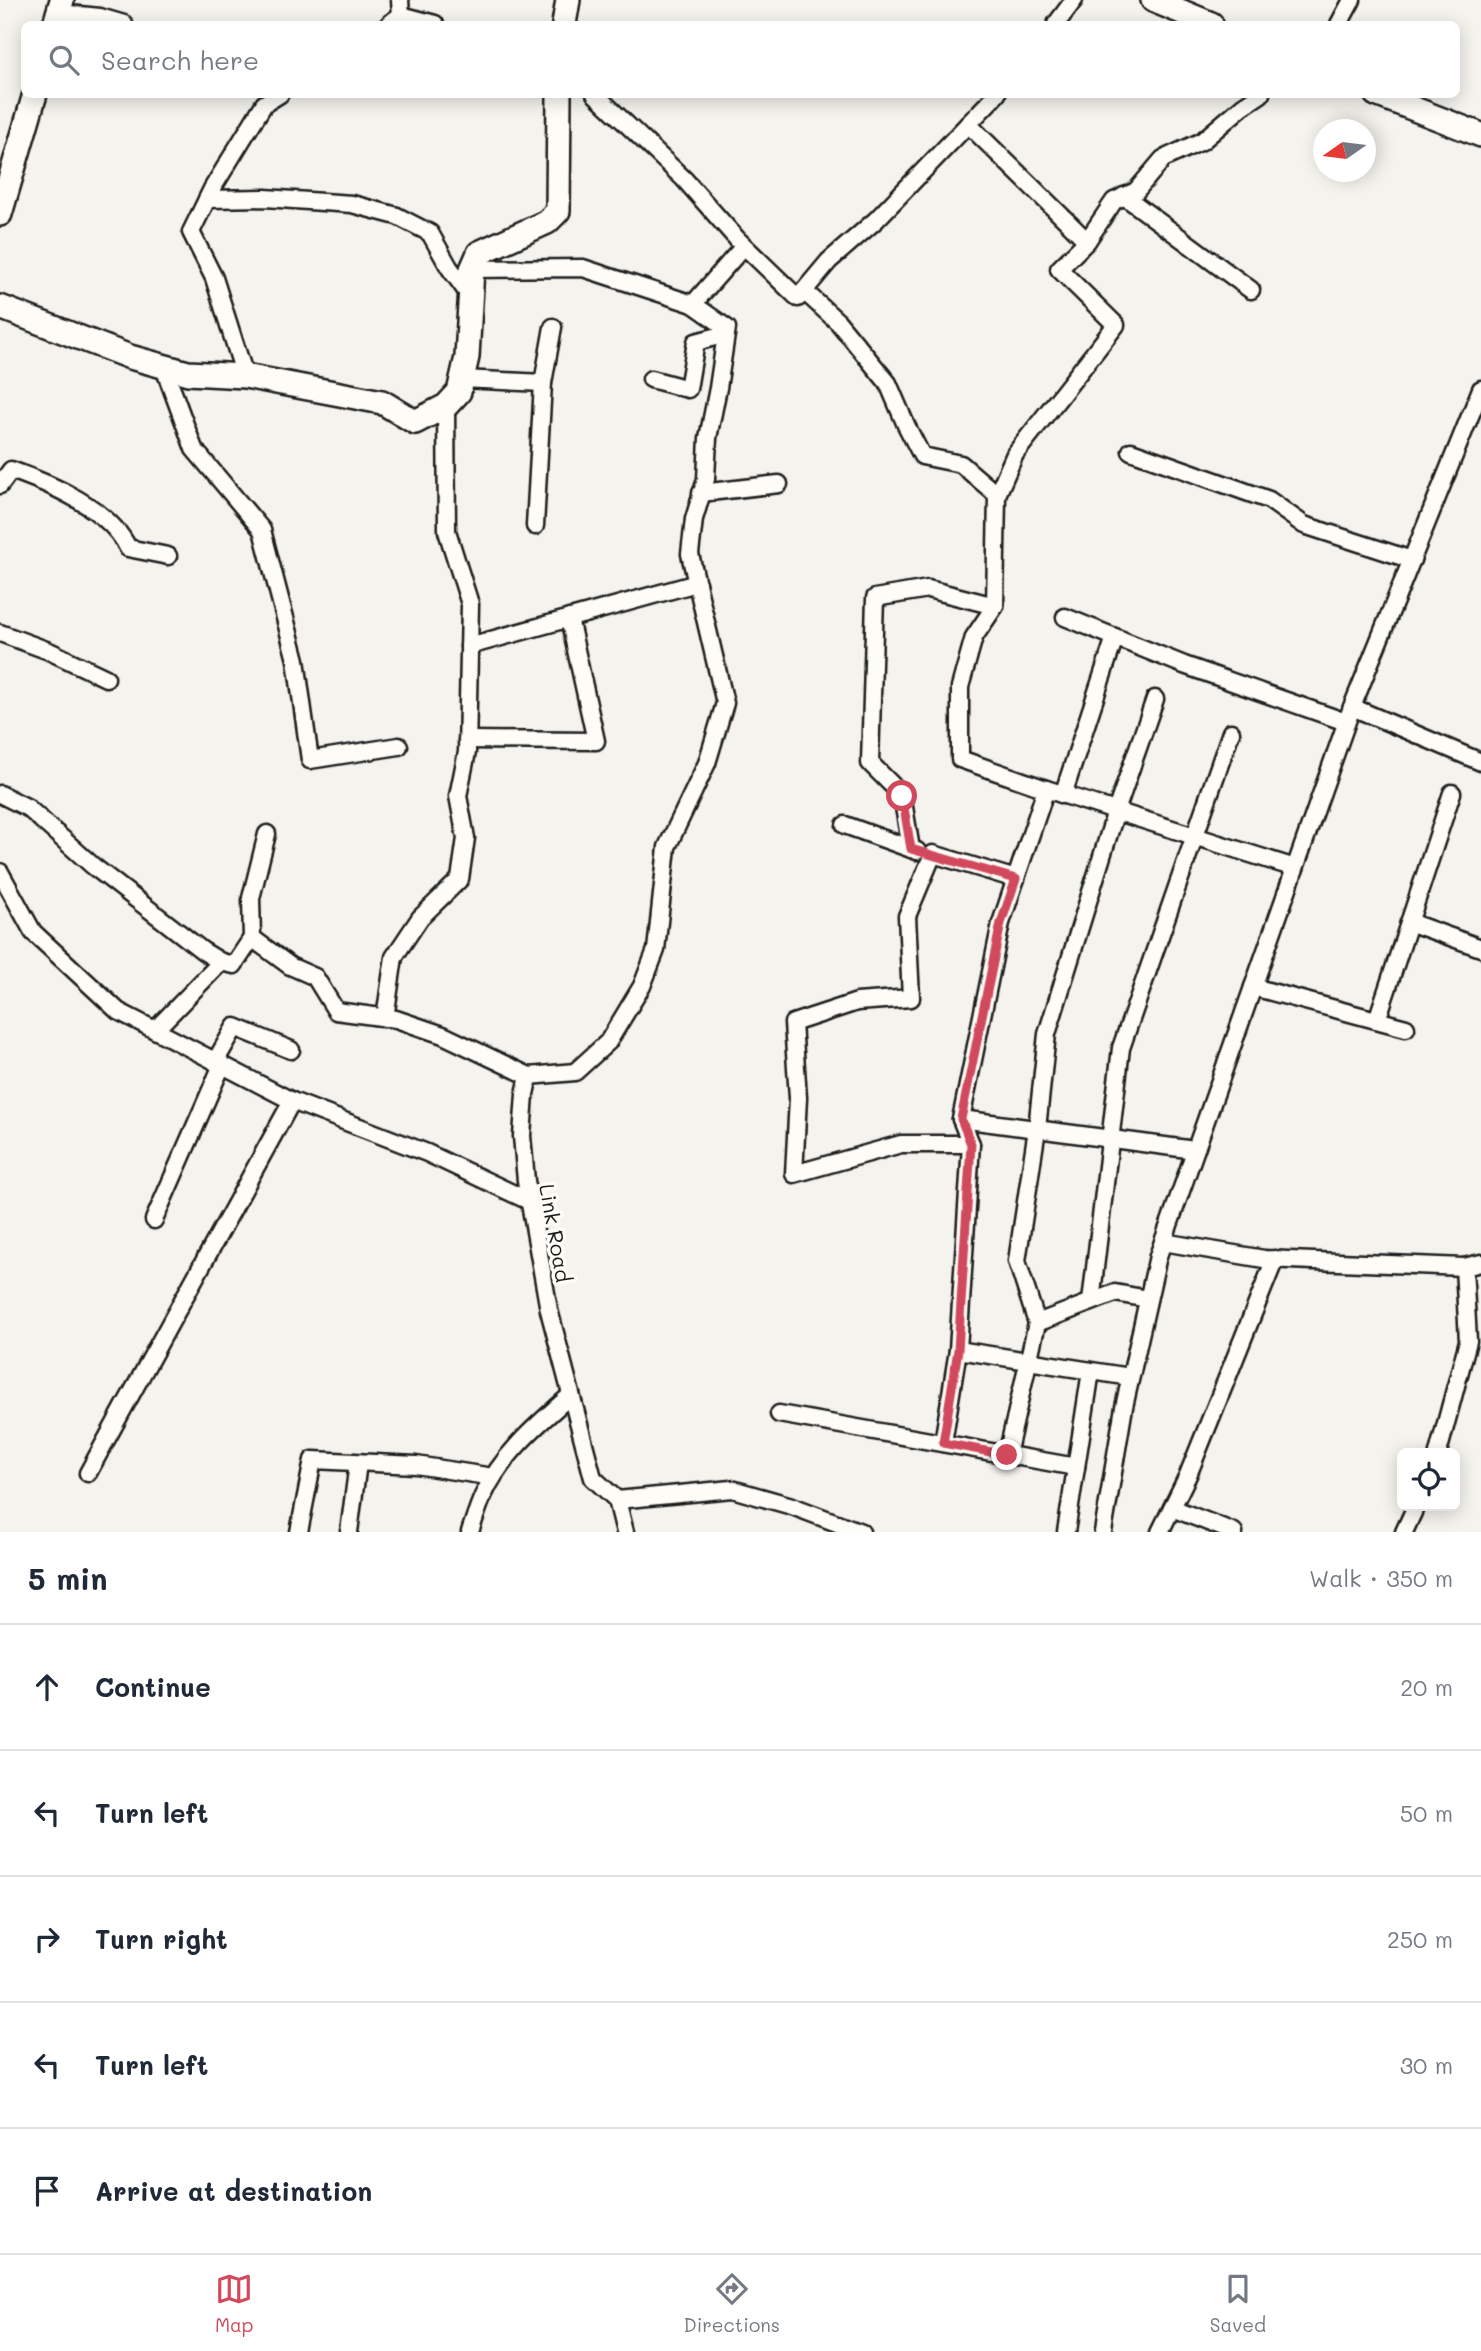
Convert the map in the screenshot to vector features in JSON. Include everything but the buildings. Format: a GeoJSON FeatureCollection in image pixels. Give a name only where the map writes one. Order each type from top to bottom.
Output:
{"type":"FeatureCollection","features":[{"type":"Feature","properties":{"kind":"street"},"geometry":{"type":"LineString","coordinates":[[565,21],[569,0]]}},
{"type":"Feature","properties":{"kind":"street"},"geometry":{"type":"LineString","coordinates":[[1058,21],[1074,0]]}},
{"type":"Feature","properties":{"kind":"street"},"geometry":{"type":"LineString","coordinates":[[1153,0],[1190,7],[1207,21]]}},
{"type":"Feature","properties":{"kind":"street"},"geometry":{"type":"LineString","coordinates":[[1341,21],[1352,0]]}},
{"type":"Feature","properties":{"kind":"street"},"geometry":{"type":"LineString","coordinates":[[59,12],[112,21]]}},
{"type":"Feature","properties":{"kind":"street"},"geometry":{"type":"LineString","coordinates":[[397,13],[425,21]]}},
{"type":"Feature","properties":{"kind":"street"},"geometry":{"type":"LineString","coordinates":[[0,214],[34,98]]}},
{"type":"Feature","properties":{"kind":"street"},"geometry":{"type":"LineString","coordinates":[[245,376],[214,278],[191,232],[207,199],[264,104],[273,98]]}},
{"type":"Feature","properties":{"kind":"street"},"geometry":{"type":"LineString","coordinates":[[0,307],[119,353],[188,373],[245,376],[382,402],[415,422],[446,406],[458,392],[467,357],[472,269],[479,253],[547,222],[558,211],[559,98]]}},
{"type":"Feature","properties":{"kind":"street"},"geometry":{"type":"LineString","coordinates":[[599,98],[684,179],[744,246],[799,298],[829,261],[876,220],[993,98]]}},
{"type":"Feature","properties":{"kind":"street"},"geometry":{"type":"LineString","coordinates":[[1256,98],[1202,141],[1163,159],[1136,191],[1114,201],[1087,241],[1059,269],[1116,325],[1016,454],[998,495],[995,606],[974,637],[960,687],[960,759],[1063,795],[1295,868]]}},
{"type":"Feature","properties":{"kind":"street"},"geometry":{"type":"LineString","coordinates":[[1386,98],[1481,135]]}},
{"type":"Feature","properties":{"kind":"street"},"geometry":{"type":"LineString","coordinates":[[968,124],[1087,241]]}},
{"type":"Feature","properties":{"kind":"street"},"geometry":{"type":"LineString","coordinates":[[1124,196],[1251,290]]}},
{"type":"Feature","properties":{"kind":"street"},"geometry":{"type":"LineString","coordinates":[[207,199],[265,198],[352,204],[397,216],[430,233],[449,267],[470,296]]}},
{"type":"Feature","properties":{"kind":"street"},"geometry":{"type":"LineString","coordinates":[[693,304],[744,246]]}},
{"type":"Feature","properties":{"kind":"street"},"geometry":{"type":"LineString","coordinates":[[252,938],[290,966],[315,976],[336,1011],[385,1018],[443,1035],[530,1076],[575,1072],[608,1042],[642,986],[656,950],[667,847],[707,763],[725,703],[690,554],[694,519],[706,480],[708,438],[727,328],[693,304],[583,268],[472,269]]}},
{"type":"Feature","properties":{"kind":"street"},"geometry":{"type":"LineString","coordinates":[[804,291],[838,322],[888,383],[922,456],[961,464],[998,495]]}},
{"type":"Feature","properties":{"kind":"street"},"geometry":{"type":"LineString","coordinates":[[535,526],[543,383],[553,327]]}},
{"type":"Feature","properties":{"kind":"street"},"geometry":{"type":"LineString","coordinates":[[651,379],[688,389],[696,342],[726,334]]}},
{"type":"Feature","properties":{"kind":"street"},"geometry":{"type":"LineString","coordinates":[[163,365],[194,449],[262,530],[296,660],[310,760],[399,746]]}},
{"type":"Feature","properties":{"kind":"street"},"geometry":{"type":"LineString","coordinates":[[462,379],[543,383]]}},
{"type":"Feature","properties":{"kind":"street"},"geometry":{"type":"LineString","coordinates":[[1103,1532],[1130,1377],[1163,1242],[1349,715],[1481,389]]}},
{"type":"Feature","properties":{"kind":"street"},"geometry":{"type":"LineString","coordinates":[[385,1018],[394,957],[420,918],[460,879],[466,838],[458,796],[467,740],[470,604],[447,531],[446,406]]}},
{"type":"Feature","properties":{"kind":"street"},"geometry":{"type":"LineString","coordinates":[[1131,451],[1269,500],[1304,525],[1412,560]]}},
{"type":"Feature","properties":{"kind":"street"},"geometry":{"type":"LineString","coordinates":[[0,485],[11,470],[48,483],[88,506],[122,534],[128,548],[168,556]]}},
{"type":"Feature","properties":{"kind":"street"},"geometry":{"type":"LineString","coordinates":[[701,493],[779,484]]}},
{"type":"Feature","properties":{"kind":"street"},"geometry":{"type":"LineString","coordinates":[[469,646],[697,583]]}},
{"type":"Feature","properties":{"kind":"street"},"geometry":{"type":"LineString","coordinates":[[911,849],[902,796],[870,763],[875,598],[928,589],[995,606]]}},
{"type":"Feature","properties":{"kind":"street"},"geometry":{"type":"LineString","coordinates":[[1065,617],[1184,665],[1349,715],[1481,762]]}},
{"type":"Feature","properties":{"kind":"street"},"geometry":{"type":"LineString","coordinates":[[467,740],[596,741],[569,618]]}},
{"type":"Feature","properties":{"kind":"street"},"geometry":{"type":"LineString","coordinates":[[0,633],[48,651],[106,678]]}},
{"type":"Feature","properties":{"kind":"street"},"geometry":{"type":"LineString","coordinates":[[1063,795],[1115,637]]}},
{"type":"Feature","properties":{"kind":"street"},"geometry":{"type":"LineString","coordinates":[[1007,1455],[1037,1323],[1017,1261],[1037,1129],[1046,1034],[1116,811],[1155,699]]}},
{"type":"Feature","properties":{"kind":"street"},"geometry":{"type":"LineString","coordinates":[[1091,1302],[1121,1048],[1231,732]]}},
{"type":"Feature","properties":{"kind":"street"},"geometry":{"type":"LineString","coordinates":[[943,1443],[958,1350],[971,1144],[961,1119],[1001,923],[1046,789]]}},
{"type":"Feature","properties":{"kind":"street"},"geometry":{"type":"LineString","coordinates":[[1377,1020],[1452,793]]}},
{"type":"Feature","properties":{"kind":"street"},"geometry":{"type":"LineString","coordinates":[[0,794],[28,807],[93,866],[203,951],[221,962],[234,965],[252,938],[251,898],[267,834]]}},
{"type":"Feature","properties":{"kind":"street"},"geometry":{"type":"LineString","coordinates":[[845,825],[932,857]]}},
{"type":"Feature","properties":{"kind":"street"},"geometry":{"type":"LineString","coordinates":[[971,1144],[901,1144],[794,1174],[798,1098],[793,1023],[857,1002],[911,998],[907,916],[933,854],[1016,879]]}},
{"type":"Feature","properties":{"kind":"street"},"geometry":{"type":"LineString","coordinates":[[0,872],[33,932],[118,1011],[292,1101],[427,1153],[529,1201]]}},
{"type":"Feature","properties":{"kind":"street"},"geometry":{"type":"LineString","coordinates":[[1409,922],[1481,948]]}},
{"type":"Feature","properties":{"kind":"street"},"geometry":{"type":"LineString","coordinates":[[155,1030],[221,962]]}},
{"type":"Feature","properties":{"kind":"street"},"geometry":{"type":"LineString","coordinates":[[1253,987],[1406,1028]]}},
{"type":"Feature","properties":{"kind":"street"},"geometry":{"type":"LineString","coordinates":[[154,1220],[235,1027],[291,1050]]}},
{"type":"Feature","properties":{"kind":"street","name":"Link Road"},"geometry":{"type":"LineString","coordinates":[[530,1076],[525,1094],[522,1136],[529,1201],[549,1310],[593,1478],[617,1500]]}},
{"type":"Feature","properties":{"kind":"street"},"geometry":{"type":"LineString","coordinates":[[88,1473],[292,1101]]}},
{"type":"Feature","properties":{"kind":"street"},"geometry":{"type":"LineString","coordinates":[[961,1119],[1195,1150]]}},
{"type":"Feature","properties":{"kind":"street"},"geometry":{"type":"LineString","coordinates":[[1163,1242],[1275,1259],[1464,1267],[1481,1263]]}},
{"type":"Feature","properties":{"kind":"street"},"geometry":{"type":"LineString","coordinates":[[1160,1532],[1188,1475],[1275,1259]]}},
{"type":"Feature","properties":{"kind":"street"},"geometry":{"type":"LineString","coordinates":[[1440,1448],[1475,1342],[1464,1267]]}},
{"type":"Feature","properties":{"kind":"street"},"geometry":{"type":"LineString","coordinates":[[1037,1323],[1115,1293],[1148,1300]]}},
{"type":"Feature","properties":{"kind":"street"},"geometry":{"type":"LineString","coordinates":[[958,1350],[1130,1377]]}},
{"type":"Feature","properties":{"kind":"street"},"geometry":{"type":"LineString","coordinates":[[1066,1532],[1091,1371]]}},
{"type":"Feature","properties":{"kind":"street"},"geometry":{"type":"LineString","coordinates":[[470,1532],[483,1495],[493,1477],[518,1445],[572,1395]]}},
{"type":"Feature","properties":{"kind":"street"},"geometry":{"type":"LineString","coordinates":[[779,1414],[1076,1467]]}},
{"type":"Feature","properties":{"kind":"street"},"geometry":{"type":"LineString","coordinates":[[299,1532],[313,1460],[416,1465],[493,1477]]}},
{"type":"Feature","properties":{"kind":"street"},"geometry":{"type":"LineString","coordinates":[[349,1532],[358,1463]]}},
{"type":"Feature","properties":{"kind":"street"},"geometry":{"type":"LineString","coordinates":[[625,1532],[617,1500],[732,1489],[792,1506],[861,1532]]}},
{"type":"Feature","properties":{"kind":"street"},"geometry":{"type":"LineString","coordinates":[[1172,1508],[1234,1532]]}},
{"type":"Feature","properties":{"kind":"street"},"geometry":{"type":"LineString","coordinates":[[1404,1532],[1414,1511]]}},
{"type":"Feature","properties":{"kind":"route"},"geometry":{"type":"LineString","coordinates":[[902,796],[911,849],[1016,879],[1001,923],[961,1119],[971,1144],[958,1350],[943,1443],[1007,1455]]}}]}
